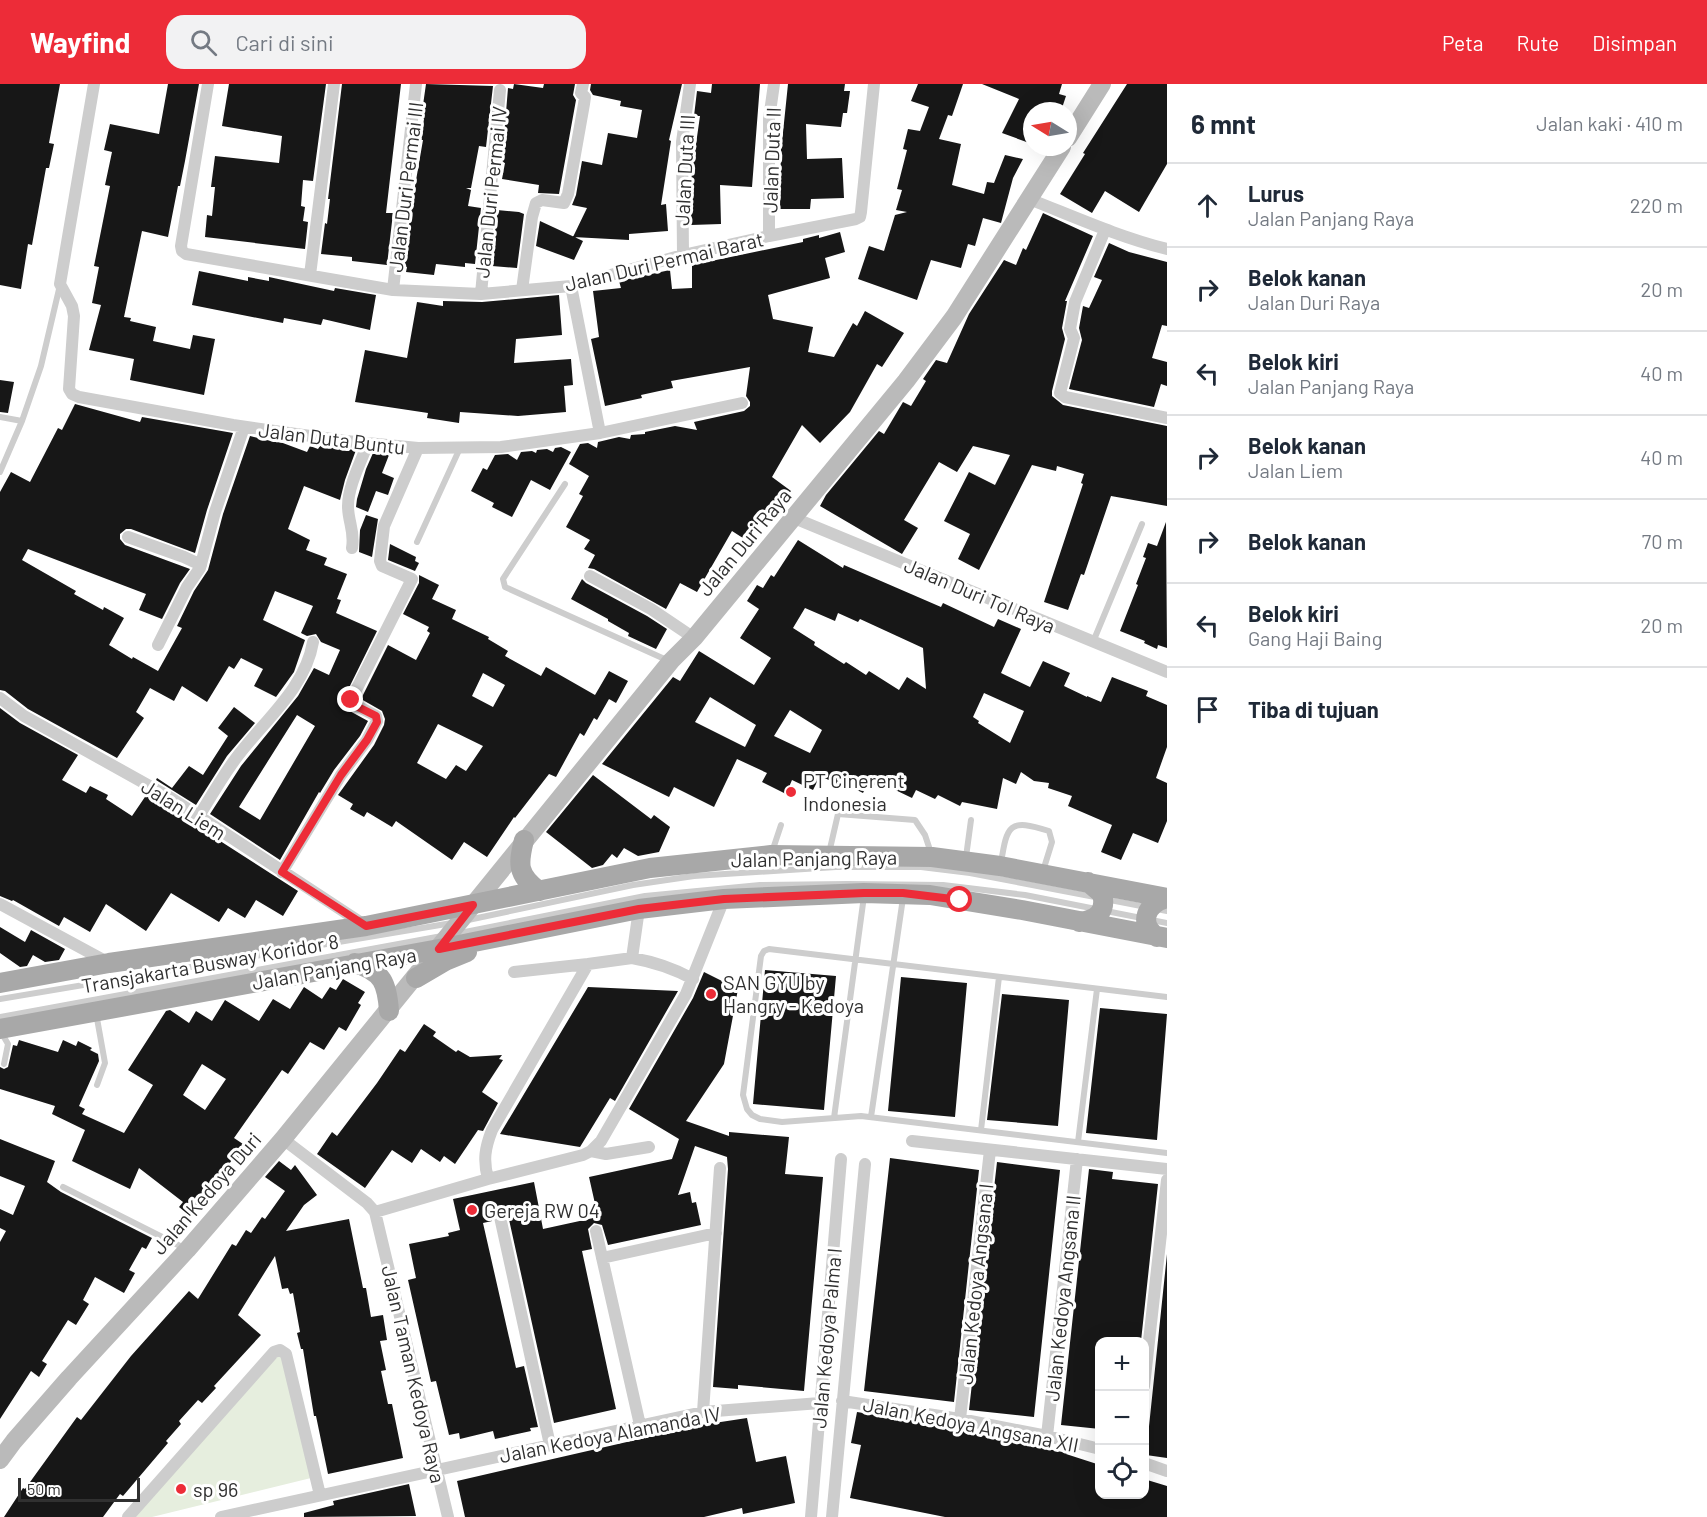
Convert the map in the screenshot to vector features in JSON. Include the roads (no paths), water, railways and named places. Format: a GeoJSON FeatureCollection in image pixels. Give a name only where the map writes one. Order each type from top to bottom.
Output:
{"type":"FeatureCollection","features":[{"type":"Feature","properties":{"kind":"main road"},"geometry":{"type":"LineString","coordinates":[[524,840],[520,871],[539,891]]}},
{"type":"Feature","properties":{"kind":"main road","name":"Jalan Panjang Raya"},"geometry":{"type":"LineString","coordinates":[[0,983],[109,963],[366,926],[650,868],[771,855],[932,857],[1000,866],[1167,898]]}},
{"type":"Feature","properties":{"kind":"main road"},"geometry":{"type":"LineString","coordinates":[[1079,922],[1090,920],[1102,905],[1099,889],[1088,882]]}},
{"type":"Feature","properties":{"kind":"main road","name":"Jalan Panjang Raya"},"geometry":{"type":"LineString","coordinates":[[0,1030],[355,963],[450,935],[511,934],[639,909],[724,899],[903,893],[1012,908],[1079,922],[1164,933]]}},
{"type":"Feature","properties":{"kind":"main road"},"geometry":{"type":"LineString","coordinates":[[1164,933],[1149,929],[1157,901],[1167,898]]}},
{"type":"Feature","properties":{"kind":"main road"},"geometry":{"type":"LineString","coordinates":[[416,978],[445,961],[511,934]]}},
{"type":"Feature","properties":{"kind":"main road"},"geometry":{"type":"LineString","coordinates":[[355,963],[369,968],[382,979],[388,995],[389,1011]]}},
{"type":"Feature","properties":{"kind":"street"},"geometry":{"type":"LineString","coordinates":[[60,284],[94,84]]}},
{"type":"Feature","properties":{"kind":"street","name":"Jalan Duri Permai Barat"},"geometry":{"type":"LineString","coordinates":[[208,84],[182,251],[190,256],[393,290],[481,294],[571,286],[683,255],[852,221],[860,217],[874,84]]}},
{"type":"Feature","properties":{"kind":"street"},"geometry":{"type":"LineString","coordinates":[[310,275],[334,84]]}},
{"type":"Feature","properties":{"kind":"street","name":"Jalan Duri Permai III"},"geometry":{"type":"LineString","coordinates":[[393,290],[416,84]]}},
{"type":"Feature","properties":{"kind":"street"},"geometry":{"type":"LineString","coordinates":[[522,290],[536,203],[542,200],[564,203],[568,194],[585,97],[581,93],[583,84]]}},
{"type":"Feature","properties":{"kind":"street","name":"Jalan Duta III"},"geometry":{"type":"LineString","coordinates":[[683,255],[682,142],[690,84]]}},
{"type":"Feature","properties":{"kind":"street","name":"Jalan Duta II"},"geometry":{"type":"LineString","coordinates":[[769,236],[769,119],[774,84]]}},
{"type":"Feature","properties":{"kind":"street"},"geometry":{"type":"LineString","coordinates":[[1077,124],[1102,84]]}},
{"type":"Feature","properties":{"kind":"street","name":"Jalan Duri Permai IV"},"geometry":{"type":"LineString","coordinates":[[481,294],[500,90]]}},
{"type":"Feature","properties":{"kind":"street","name":"Jalan Duri Raya"},"geometry":{"type":"LineString","coordinates":[[450,935],[524,840],[671,661],[694,638],[906,381],[954,317],[1056,156]]}},
{"type":"Feature","properties":{"kind":"street"},"geometry":{"type":"LineString","coordinates":[[1029,199],[1105,230],[1167,249]]}},
{"type":"Feature","properties":{"kind":"street"},"geometry":{"type":"LineString","coordinates":[[1105,230],[1076,302],[1070,329],[1074,338],[1060,393],[1065,397],[1167,418]]}},
{"type":"Feature","properties":{"kind":"street","name":"Jalan Duta Buntu"},"geometry":{"type":"LineString","coordinates":[[60,284],[72,306],[74,316],[69,389],[72,394],[244,427],[418,448],[501,447],[600,433],[742,403]]}},
{"type":"Feature","properties":{"kind":"street"},"geometry":{"type":"LineString","coordinates":[[571,286],[600,433]]}},
{"type":"Feature","properties":{"kind":"street"},"geometry":{"type":"LineString","coordinates":[[158,645],[187,587],[201,565],[215,512],[244,427]]}},
{"type":"Feature","properties":{"kind":"street"},"geometry":{"type":"LineString","coordinates":[[352,548],[354,536],[348,499],[368,443]]}},
{"type":"Feature","properties":{"kind":"street"},"geometry":{"type":"LineString","coordinates":[[282,872],[341,775],[367,740],[377,722],[376,716],[351,702],[412,579],[382,566],[380,561],[384,526],[418,448]]}},
{"type":"Feature","properties":{"kind":"street","name":"Jalan Duri Tol Raya"},"geometry":{"type":"LineString","coordinates":[[794,518],[1167,672]]}},
{"type":"Feature","properties":{"kind":"street"},"geometry":{"type":"LineString","coordinates":[[128,537],[173,552],[201,565]]}},
{"type":"Feature","properties":{"kind":"street"},"geometry":{"type":"LineString","coordinates":[[590,576],[651,609],[694,638]]}},
{"type":"Feature","properties":{"kind":"street"},"geometry":{"type":"LineString","coordinates":[[199,816],[234,760],[290,692],[307,664],[313,642]]}},
{"type":"Feature","properties":{"kind":"street","name":"Jalan Liem"},"geometry":{"type":"LineString","coordinates":[[0,698],[24,716],[171,798],[366,926]]}},
{"type":"Feature","properties":{"kind":"street"},"geometry":{"type":"LineString","coordinates":[[283,1139],[367,1203],[375,1212],[591,1151],[602,1142],[693,979],[724,899]]}},
{"type":"Feature","properties":{"kind":"street"},"geometry":{"type":"LineString","coordinates":[[0,904],[109,963]]}},
{"type":"Feature","properties":{"kind":"street"},"geometry":{"type":"LineString","coordinates":[[632,958],[639,909]]}},
{"type":"Feature","properties":{"kind":"street","name":"Jalan Kedoya Duri"},"geometry":{"type":"LineString","coordinates":[[0,1460],[69,1378],[187,1250],[283,1139],[450,935]]}},
{"type":"Feature","properties":{"kind":"street"},"geometry":{"type":"LineString","coordinates":[[514,972],[632,958],[676,969],[693,979]]}},
{"type":"Feature","properties":{"kind":"street"},"geometry":{"type":"LineString","coordinates":[[488,1179],[484,1165],[485,1148],[492,1130],[588,964]]}},
{"type":"Feature","properties":{"kind":"street"},"geometry":{"type":"LineString","coordinates":[[912,1141],[1167,1169]]}},
{"type":"Feature","properties":{"kind":"street"},"geometry":{"type":"LineString","coordinates":[[591,1151],[606,1154],[649,1147]]}},
{"type":"Feature","properties":{"kind":"street","name":"Jalan Kedoya Angsana I"},"geometry":{"type":"LineString","coordinates":[[960,1419],[990,1150]]}},
{"type":"Feature","properties":{"kind":"street","name":"Jalan Kedoya Palma I"},"geometry":{"type":"LineString","coordinates":[[811,1517],[842,1159]]}},
{"type":"Feature","properties":{"kind":"street","name":"Jalan Kedoya Angsana II"},"geometry":{"type":"LineString","coordinates":[[1047,1436],[1077,1159]]}},
{"type":"Feature","properties":{"kind":"street","name":"Jalan Kedoya Palma I"},"geometry":{"type":"LineString","coordinates":[[832,1517],[865,1164]]}},
{"type":"Feature","properties":{"kind":"street"},"geometry":{"type":"LineString","coordinates":[[703,1412],[720,1168]]}},
{"type":"Feature","properties":{"kind":"street"},"geometry":{"type":"LineString","coordinates":[[1149,1341],[1167,1180]]}},
{"type":"Feature","properties":{"kind":"street","name":"Jalan Taman Kedoya Raya"},"geometry":{"type":"LineString","coordinates":[[375,1212],[448,1517]]}},
{"type":"Feature","properties":{"kind":"street"},"geometry":{"type":"LineString","coordinates":[[500,1217],[550,1445]]}},
{"type":"Feature","properties":{"kind":"street"},"geometry":{"type":"LineString","coordinates":[[596,1231],[640,1425]]}},
{"type":"Feature","properties":{"kind":"street"},"geometry":{"type":"LineString","coordinates":[[602,1258],[716,1233]]}},
{"type":"Feature","properties":{"kind":"street"},"geometry":{"type":"LineString","coordinates":[[830,1283],[853,1286]]}},
{"type":"Feature","properties":{"kind":"street"},"geometry":{"type":"LineString","coordinates":[[128,1517],[274,1352],[280,1350],[286,1354],[320,1495]]}},
{"type":"Feature","properties":{"kind":"street","name":"Jalan Kedoya Angsana XII"},"geometry":{"type":"LineString","coordinates":[[842,1401],[960,1419],[1095,1448]]}},
{"type":"Feature","properties":{"kind":"street","name":"Jalan Kedoya Alamanda IV"},"geometry":{"type":"LineString","coordinates":[[221,1517],[703,1412],[820,1403]]}},
{"type":"Feature","properties":{"kind":"street"},"geometry":{"type":"LineString","coordinates":[[1149,1465],[1167,1471]]}},
{"type":"Feature","properties":{"kind":"lane"},"geometry":{"type":"LineString","coordinates":[[0,472],[22,421],[41,366],[60,284]]}},
{"type":"Feature","properties":{"kind":"lane"},"geometry":{"type":"LineString","coordinates":[[0,417],[22,421]]}},
{"type":"Feature","properties":{"kind":"lane"},"geometry":{"type":"LineString","coordinates":[[417,542],[460,448]]}},
{"type":"Feature","properties":{"kind":"lane"},"geometry":{"type":"LineString","coordinates":[[566,484],[503,579],[505,587],[671,661]]}},
{"type":"Feature","properties":{"kind":"lane"},"geometry":{"type":"LineString","coordinates":[[1093,642],[1142,524]]}},
{"type":"Feature","properties":{"kind":"lane"},"geometry":{"type":"LineString","coordinates":[[829,855],[838,813],[915,820],[925,835],[932,857]]}},
{"type":"Feature","properties":{"kind":"lane"},"geometry":{"type":"LineString","coordinates":[[965,861],[970,820]]}},
{"type":"Feature","properties":{"kind":"lane"},"geometry":{"type":"LineString","coordinates":[[1000,866],[1005,837],[1009,830],[1013,826],[1022,824],[1036,826],[1049,831],[1052,842],[1041,874]]}},
{"type":"Feature","properties":{"kind":"lane"},"geometry":{"type":"LineString","coordinates":[[771,855],[781,825]]}},
{"type":"Feature","properties":{"kind":"lane","name":"Transjakarta Busway Koridor 8"},"geometry":{"type":"LineString","coordinates":[[0,999],[450,935],[621,888],[694,876],[836,867],[921,867],[981,875],[1102,905],[1154,913]]}},
{"type":"Feature","properties":{"kind":"lane","name":"Transjakarta Busway Koridor 8"},"geometry":{"type":"LineString","coordinates":[[0,1017],[450,935],[645,896],[759,885],[899,883],[944,885],[1154,913]]}},
{"type":"Feature","properties":{"kind":"lane"},"geometry":{"type":"LineString","coordinates":[[834,1118],[864,893]]}},
{"type":"Feature","properties":{"kind":"lane"},"geometry":{"type":"LineString","coordinates":[[871,1118],[903,893]]}},
{"type":"Feature","properties":{"kind":"lane"},"geometry":{"type":"LineString","coordinates":[[1167,997],[769,949],[761,956],[743,1095],[747,1109],[752,1115],[760,1119],[782,1122],[861,1116],[1167,1152]]}},
{"type":"Feature","properties":{"kind":"lane"},"geometry":{"type":"LineString","coordinates":[[981,1131],[999,977]]}},
{"type":"Feature","properties":{"kind":"lane"},"geometry":{"type":"LineString","coordinates":[[1078,1142],[1097,989]]}},
{"type":"Feature","properties":{"kind":"lane"},"geometry":{"type":"LineString","coordinates":[[96,1013],[105,1063],[97,1085]]}},
{"type":"Feature","properties":{"kind":"lane"},"geometry":{"type":"LineString","coordinates":[[0,1030],[8,1044],[4,1064]]}},
{"type":"Feature","properties":{"kind":"lane"},"geometry":{"type":"LineString","coordinates":[[63,1187],[187,1250]]}},
{"type":"Feature","properties":{"kind":"place","name":"PT Cinerent Indonesia"},"geometry":{"type":"Point","coordinates":[791,792]}},
{"type":"Feature","properties":{"kind":"place","name":"SAN GYU by Hangry - Kedoya"},"geometry":{"type":"Point","coordinates":[711,994]}},
{"type":"Feature","properties":{"kind":"place","name":"Gereja RW 04"},"geometry":{"type":"Point","coordinates":[472,1210]}},
{"type":"Feature","properties":{"kind":"place","name":"sp 96"},"geometry":{"type":"Point","coordinates":[181,1489]}}]}
